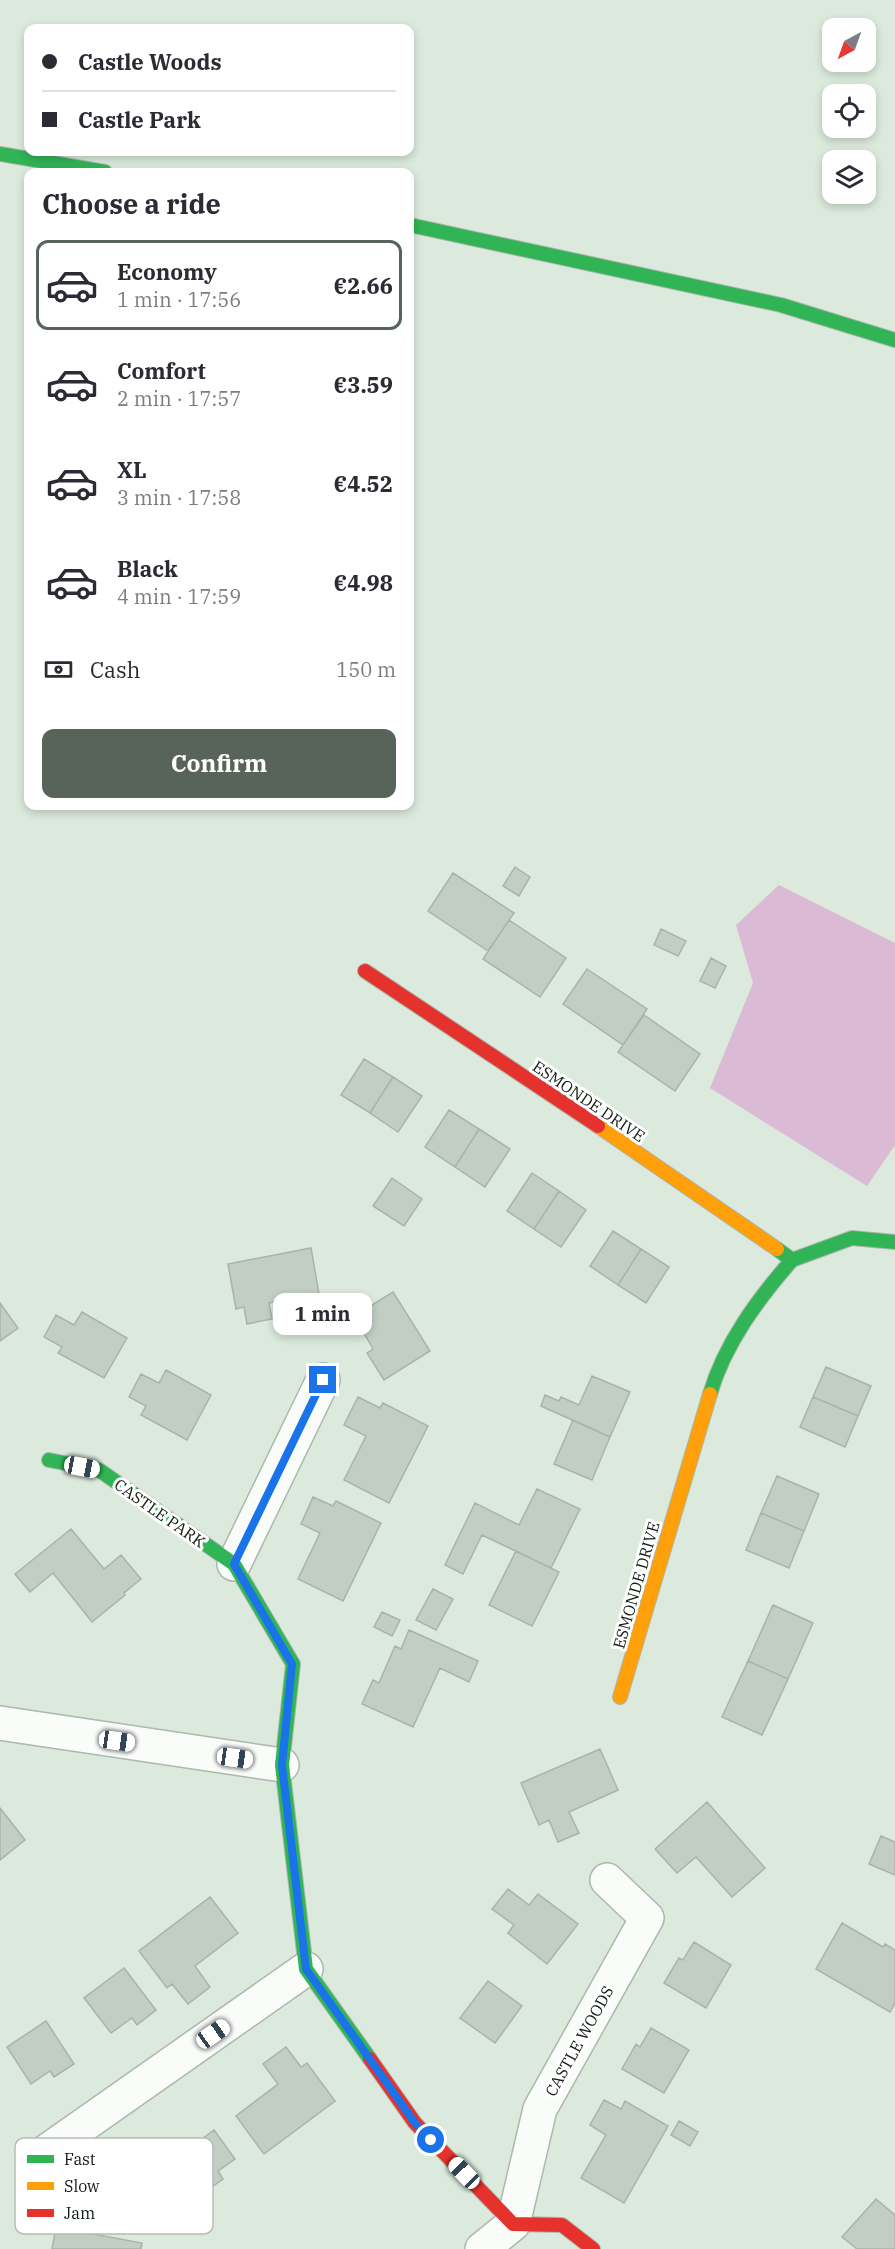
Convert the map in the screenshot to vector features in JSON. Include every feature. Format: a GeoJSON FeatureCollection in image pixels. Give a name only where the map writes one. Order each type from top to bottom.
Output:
{"type":"FeatureCollection","features":[{"type":"Feature","properties":{"kind":"street"},"geometry":{"type":"LineString","coordinates":[[0,154],[82,168]]}},
{"type":"Feature","properties":{"kind":"street"},"geometry":{"type":"LineString","coordinates":[[414,226],[781,305],[895,340]]}},
{"type":"Feature","properties":{"kind":"street","name":"ESMONDE DRIVE"},"geometry":{"type":"LineString","coordinates":[[365,971],[588,1119],[792,1260]]}},
{"type":"Feature","properties":{"kind":"street","name":"ESMONDE DRIVE"},"geometry":{"type":"LineString","coordinates":[[620,1696],[717,1369],[759,1298],[792,1260],[852,1238],[895,1242]]}},
{"type":"Feature","properties":{"kind":"street"},"geometry":{"type":"LineString","coordinates":[[234,1564],[323,1380]]}},
{"type":"Feature","properties":{"kind":"street","name":"CASTLE PARK"},"geometry":{"type":"LineString","coordinates":[[49,1460],[99,1470],[234,1564],[292,1664],[282,1765]]}},
{"type":"Feature","properties":{"kind":"street"},"geometry":{"type":"LineString","coordinates":[[0,1723],[282,1765],[306,1969],[415,2123],[513,2224]]}},
{"type":"Feature","properties":{"kind":"street","name":"CASTLE WOODS"},"geometry":{"type":"LineString","coordinates":[[513,2224],[540,2109],[647,1918],[607,1880]]}},
{"type":"Feature","properties":{"kind":"street"},"geometry":{"type":"LineString","coordinates":[[65,2138],[306,1969]]}},
{"type":"Feature","properties":{"kind":"street"},"geometry":{"type":"LineString","coordinates":[[482,2249],[513,2224],[562,2225],[593,2249]]}},
{"type":"Feature","properties":{"kind":"shaded area"},"geometry":{"type":"Polygon","coordinates":[[[779,885],[895,943],[895,1145],[867,1186],[710,1088],[753,983],[736,925],[779,885]]]}},
{"type":"Feature","properties":{"kind":"building"},"geometry":{"type":"Polygon","coordinates":[[[515,867],[530,877],[519,896],[503,886],[515,867]]]}},
{"type":"Feature","properties":{"kind":"building"},"geometry":{"type":"Polygon","coordinates":[[[453,873],[514,913],[488,951],[428,911],[453,873]]]}},
{"type":"Feature","properties":{"kind":"building"},"geometry":{"type":"Polygon","coordinates":[[[509,920],[566,958],[540,997],[483,959],[509,920]]]}},
{"type":"Feature","properties":{"kind":"building"},"geometry":{"type":"Polygon","coordinates":[[[661,929],[686,941],[678,956],[654,945],[661,929]]]}},
{"type":"Feature","properties":{"kind":"building"},"geometry":{"type":"Polygon","coordinates":[[[711,958],[726,966],[715,988],[700,981],[711,958]]]}},
{"type":"Feature","properties":{"kind":"building"},"geometry":{"type":"Polygon","coordinates":[[[587,969],[647,1009],[623,1045],[563,1004],[587,969]]]}},
{"type":"Feature","properties":{"kind":"building"},"geometry":{"type":"Polygon","coordinates":[[[644,1015],[700,1054],[675,1091],[618,1052],[644,1015]]]}},
{"type":"Feature","properties":{"kind":"building"},"geometry":{"type":"Polygon","coordinates":[[[364,1059],[393,1077],[370,1113],[341,1095],[364,1059]]]}},
{"type":"Feature","properties":{"kind":"building"},"geometry":{"type":"Polygon","coordinates":[[[393,1077],[422,1096],[398,1132],[370,1113],[393,1077]]]}},
{"type":"Feature","properties":{"kind":"building"},"geometry":{"type":"Polygon","coordinates":[[[449,1110],[479,1129],[455,1167],[425,1147],[449,1110]]]}},
{"type":"Feature","properties":{"kind":"building"},"geometry":{"type":"Polygon","coordinates":[[[479,1129],[510,1149],[485,1187],[455,1167],[479,1129]]]}},
{"type":"Feature","properties":{"kind":"building"},"geometry":{"type":"Polygon","coordinates":[[[532,1173],[559,1191],[534,1229],[507,1211],[532,1173]]]}},
{"type":"Feature","properties":{"kind":"building"},"geometry":{"type":"Polygon","coordinates":[[[392,1178],[422,1199],[404,1226],[373,1206],[392,1178]]]}},
{"type":"Feature","properties":{"kind":"building"},"geometry":{"type":"Polygon","coordinates":[[[559,1191],[586,1210],[561,1247],[534,1229],[559,1191]]]}},
{"type":"Feature","properties":{"kind":"building"},"geometry":{"type":"Polygon","coordinates":[[[613,1231],[641,1249],[618,1285],[590,1266],[613,1231]]]}},
{"type":"Feature","properties":{"kind":"building"},"geometry":{"type":"Polygon","coordinates":[[[311,1248],[319,1294],[269,1303],[272,1319],[247,1324],[244,1307],[236,1309],[228,1264],[311,1248]]]}},
{"type":"Feature","properties":{"kind":"building"},"geometry":{"type":"Polygon","coordinates":[[[641,1249],[669,1267],[646,1303],[618,1285],[641,1249]]]}},
{"type":"Feature","properties":{"kind":"building"},"geometry":{"type":"Polygon","coordinates":[[[393,1292],[430,1351],[384,1380],[367,1353],[373,1349],[354,1316],[393,1292]]]}},
{"type":"Feature","properties":{"kind":"building"},"geometry":{"type":"Polygon","coordinates":[[[0,1303],[18,1328],[0,1341],[0,1303]]]}},
{"type":"Feature","properties":{"kind":"building"},"geometry":{"type":"Polygon","coordinates":[[[82,1312],[127,1338],[104,1378],[58,1353],[62,1347],[44,1337],[56,1315],[74,1325],[82,1312]]]}},
{"type":"Feature","properties":{"kind":"building"},"geometry":{"type":"Polygon","coordinates":[[[826,1367],[871,1386],[858,1416],[813,1397],[826,1367]]]}},
{"type":"Feature","properties":{"kind":"building"},"geometry":{"type":"Polygon","coordinates":[[[166,1370],[211,1395],[187,1440],[141,1415],[146,1406],[129,1397],[141,1374],[159,1383],[166,1370]]]}},
{"type":"Feature","properties":{"kind":"building"},"geometry":{"type":"Polygon","coordinates":[[[592,1376],[630,1392],[610,1437],[541,1406],[545,1395],[559,1401],[561,1397],[579,1405],[592,1376]]]}},
{"type":"Feature","properties":{"kind":"building"},"geometry":{"type":"Polygon","coordinates":[[[358,1397],[380,1408],[383,1403],[428,1426],[389,1503],[344,1480],[366,1436],[344,1425],[358,1397]]]}},
{"type":"Feature","properties":{"kind":"building"},"geometry":{"type":"Polygon","coordinates":[[[813,1397],[858,1416],[845,1447],[800,1427],[813,1397]]]}},
{"type":"Feature","properties":{"kind":"building"},"geometry":{"type":"Polygon","coordinates":[[[573,1420],[610,1437],[592,1480],[554,1464],[573,1420]]]}},
{"type":"Feature","properties":{"kind":"building"},"geometry":{"type":"Polygon","coordinates":[[[777,1476],[819,1494],[804,1531],[761,1513],[777,1476]]]}},
{"type":"Feature","properties":{"kind":"building"},"geometry":{"type":"Polygon","coordinates":[[[537,1489],[580,1509],[551,1568],[482,1535],[463,1574],[445,1565],[475,1503],[519,1525],[537,1489]]]}},
{"type":"Feature","properties":{"kind":"building"},"geometry":{"type":"Polygon","coordinates":[[[313,1497],[333,1506],[336,1501],[381,1523],[343,1601],[298,1579],[320,1533],[301,1524],[313,1497]]]}},
{"type":"Feature","properties":{"kind":"building"},"geometry":{"type":"Polygon","coordinates":[[[761,1513],[804,1531],[789,1568],[746,1550],[761,1513]]]}},
{"type":"Feature","properties":{"kind":"building"},"geometry":{"type":"Polygon","coordinates":[[[71,1529],[104,1569],[121,1555],[141,1579],[92,1622],[53,1573],[30,1592],[15,1574],[71,1529]]]}},
{"type":"Feature","properties":{"kind":"building"},"geometry":{"type":"Polygon","coordinates":[[[516,1551],[559,1572],[532,1626],[489,1605],[516,1551]]]}},
{"type":"Feature","properties":{"kind":"building"},"geometry":{"type":"Polygon","coordinates":[[[433,1589],[453,1599],[436,1630],[416,1620],[433,1589]]]}},
{"type":"Feature","properties":{"kind":"building"},"geometry":{"type":"Polygon","coordinates":[[[773,1605],[813,1623],[788,1679],[748,1661],[773,1605]]]}},
{"type":"Feature","properties":{"kind":"building"},"geometry":{"type":"Polygon","coordinates":[[[382,1612],[400,1620],[392,1636],[374,1627],[382,1612]]]}},
{"type":"Feature","properties":{"kind":"building"},"geometry":{"type":"Polygon","coordinates":[[[409,1630],[478,1661],[469,1682],[440,1668],[413,1727],[362,1704],[373,1680],[379,1683],[395,1646],[401,1649],[409,1630]]]}},
{"type":"Feature","properties":{"kind":"building"},"geometry":{"type":"Polygon","coordinates":[[[748,1661],[788,1679],[762,1735],[722,1717],[748,1661]]]}},
{"type":"Feature","properties":{"kind":"building"},"geometry":{"type":"Polygon","coordinates":[[[600,1749],[618,1790],[569,1812],[579,1833],[558,1842],[549,1820],[539,1825],[521,1783],[600,1749]]]}},
{"type":"Feature","properties":{"kind":"building"},"geometry":{"type":"Polygon","coordinates":[[[707,1802],[765,1868],[732,1897],[696,1857],[677,1873],[655,1849],[707,1802]]]}},
{"type":"Feature","properties":{"kind":"building"},"geometry":{"type":"Polygon","coordinates":[[[0,1808],[25,1840],[0,1860],[0,1808]]]}},
{"type":"Feature","properties":{"kind":"building"},"geometry":{"type":"Polygon","coordinates":[[[881,1836],[895,1842],[895,1875],[869,1864],[881,1836]]]}},
{"type":"Feature","properties":{"kind":"building"},"geometry":{"type":"Polygon","coordinates":[[[508,1889],[529,1905],[538,1894],[578,1924],[547,1964],[508,1933],[514,1925],[492,1909],[508,1889]]]}},
{"type":"Feature","properties":{"kind":"building"},"geometry":{"type":"Polygon","coordinates":[[[210,1897],[238,1933],[195,1966],[210,1987],[188,2004],[172,1984],[167,1988],[139,1951],[210,1897]]]}},
{"type":"Feature","properties":{"kind":"building"},"geometry":{"type":"Polygon","coordinates":[[[842,1923],[883,1947],[885,1944],[895,1950],[895,2003],[890,2012],[816,1969],[842,1923]]]}},
{"type":"Feature","properties":{"kind":"building"},"geometry":{"type":"Polygon","coordinates":[[[694,1942],[731,1965],[706,2008],[664,1983],[679,1958],[683,1960],[694,1942]]]}},
{"type":"Feature","properties":{"kind":"building"},"geometry":{"type":"Polygon","coordinates":[[[124,1968],[156,2010],[137,2025],[132,2018],[111,2033],[84,1998],[124,1968]]]}},
{"type":"Feature","properties":{"kind":"building"},"geometry":{"type":"Polygon","coordinates":[[[488,1981],[522,2006],[495,2043],[460,2018],[488,1981]]]}},
{"type":"Feature","properties":{"kind":"building"},"geometry":{"type":"Polygon","coordinates":[[[46,2021],[74,2064],[54,2077],[50,2071],[31,2084],[7,2047],[46,2021]]]}},
{"type":"Feature","properties":{"kind":"building"},"geometry":{"type":"Polygon","coordinates":[[[651,2028],[689,2050],[664,2093],[622,2069],[636,2044],[640,2047],[651,2028]]]}},
{"type":"Feature","properties":{"kind":"building"},"geometry":{"type":"Polygon","coordinates":[[[286,2047],[301,2067],[307,2063],[335,2101],[264,2154],[236,2116],[278,2084],[263,2064],[286,2047]]]}},
{"type":"Feature","properties":{"kind":"building"},"geometry":{"type":"Polygon","coordinates":[[[604,2100],[621,2109],[625,2101],[668,2126],[624,2203],[581,2178],[606,2135],[590,2125],[604,2100]]]}},
{"type":"Feature","properties":{"kind":"building"},"geometry":{"type":"Polygon","coordinates":[[[679,2121],[698,2132],[690,2146],[671,2135],[679,2121]]]}},
{"type":"Feature","properties":{"kind":"building"},"geometry":{"type":"Polygon","coordinates":[[[214,2130],[235,2159],[218,2171],[223,2179],[213,2186],[213,2138],[203,2138],[214,2130]]]}},
{"type":"Feature","properties":{"kind":"building"},"geometry":{"type":"Polygon","coordinates":[[[876,2199],[895,2215],[895,2249],[857,2249],[842,2237],[876,2199]]]}},
{"type":"Feature","properties":{"kind":"building"},"geometry":{"type":"Polygon","coordinates":[[[55,2234],[94,2234],[142,2243],[141,2249],[52,2249],[55,2234]]]}},
{"type":"Feature","properties":{"kind":"traffic: fast"},"geometry":{"type":"LineString","coordinates":[[0,154],[82,168]]}},
{"type":"Feature","properties":{"kind":"traffic: fast"},"geometry":{"type":"LineString","coordinates":[[414,226],[781,305],[895,340]]}},
{"type":"Feature","properties":{"kind":"traffic: fast"},"geometry":{"type":"LineString","coordinates":[[777,1249],[792,1260],[852,1238],[895,1242]]}},
{"type":"Feature","properties":{"kind":"traffic: fast"},"geometry":{"type":"LineString","coordinates":[[710,1394],[724,1357],[744,1322],[792,1260]]}},
{"type":"Feature","properties":{"kind":"traffic: fast"},"geometry":{"type":"LineString","coordinates":[[49,1460],[99,1470],[234,1564],[293,1664],[282,1765],[306,1969],[370,2059]]}},
{"type":"Feature","properties":{"kind":"traffic: slow"},"geometry":{"type":"LineString","coordinates":[[598,1126],[777,1249]]}},
{"type":"Feature","properties":{"kind":"traffic: slow"},"geometry":{"type":"LineString","coordinates":[[620,1697],[710,1394]]}},
{"type":"Feature","properties":{"kind":"traffic: jam"},"geometry":{"type":"LineString","coordinates":[[365,971],[598,1126]]}},
{"type":"Feature","properties":{"kind":"traffic: jam"},"geometry":{"type":"LineString","coordinates":[[370,2059],[415,2123],[513,2224],[562,2225],[593,2249]]}},
{"type":"Feature","properties":{"kind":"route"},"geometry":{"type":"LineString","coordinates":[[323,1380],[234,1564],[292,1664],[282,1765],[306,1969],[415,2123],[431,2140]]}}]}
